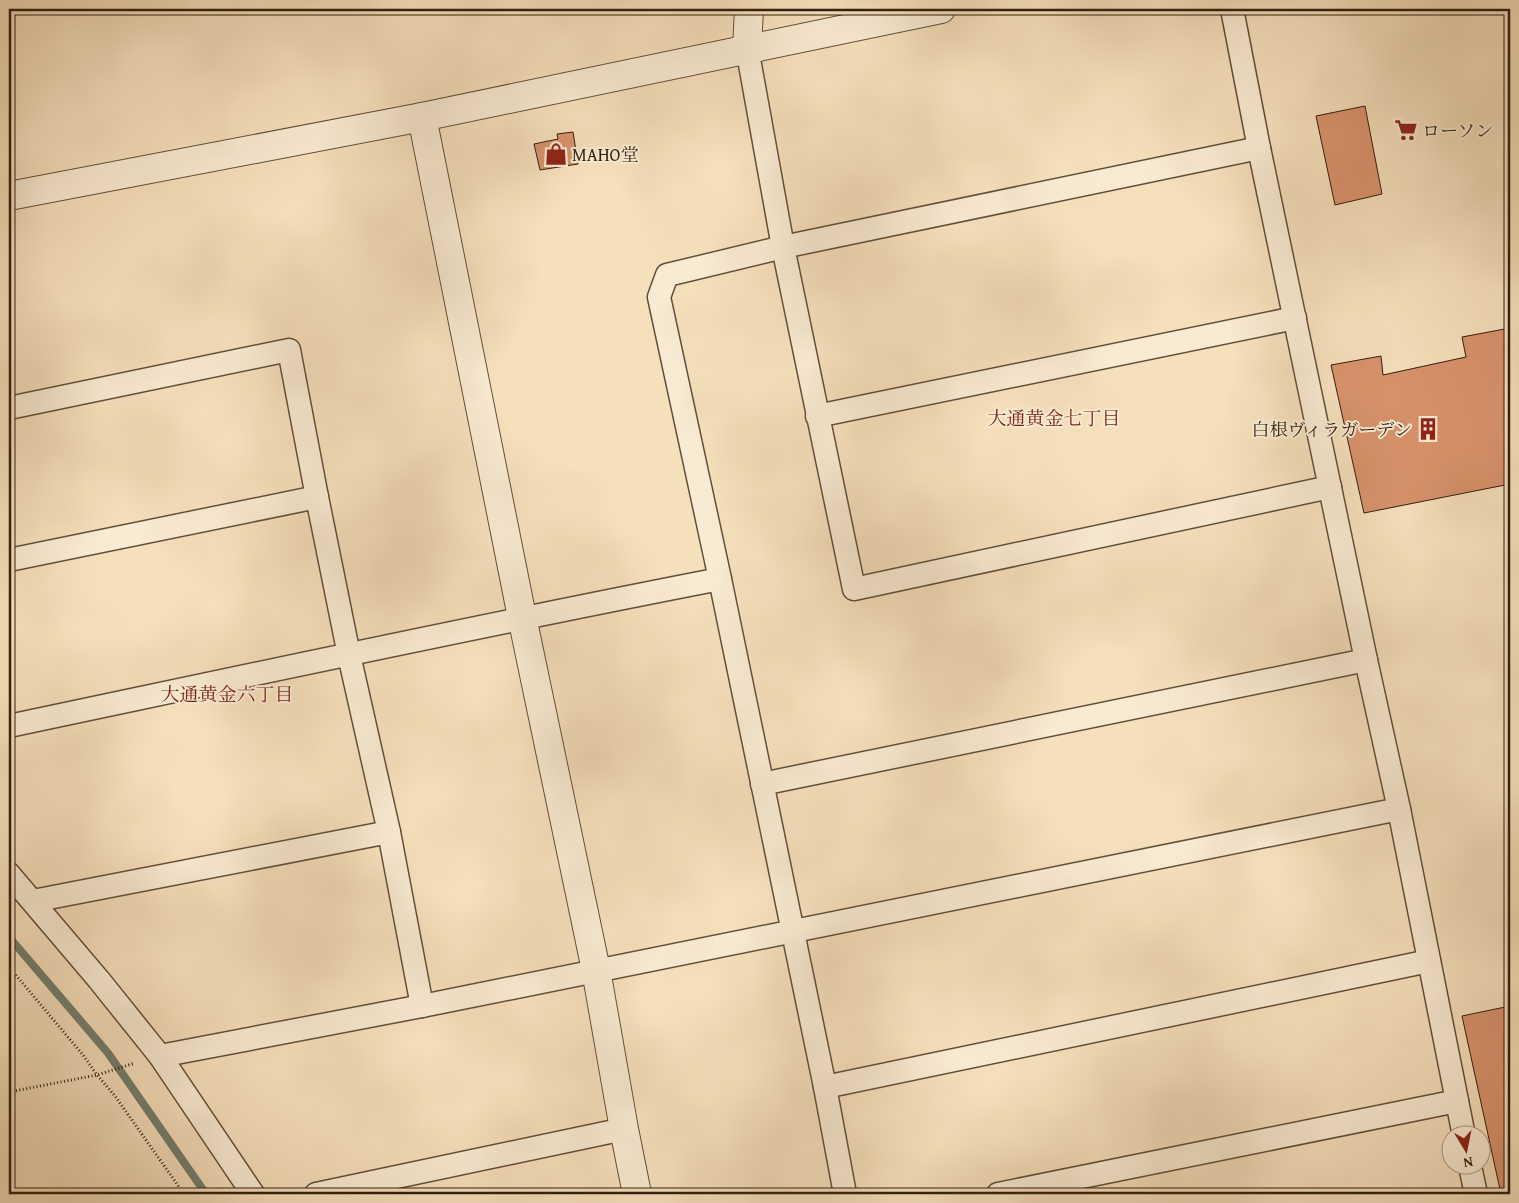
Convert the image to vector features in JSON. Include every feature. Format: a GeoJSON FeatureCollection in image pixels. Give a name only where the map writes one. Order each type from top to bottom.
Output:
{"type":"FeatureCollection","features":[{"type":"Feature","properties":{"kind":"street"},"geometry":{"type":"LineString","coordinates":[[748,9],[747,48],[783,247],[854,589],[1330,487]]}},
{"type":"Feature","properties":{"kind":"street"},"geometry":{"type":"LineString","coordinates":[[9,196],[422,117],[941,9]]}},
{"type":"Feature","properties":{"kind":"street"},"geometry":{"type":"LineString","coordinates":[[1232,9],[1259,148],[1366,660],[1399,808],[1462,1126]]}},
{"type":"Feature","properties":{"kind":"street"},"geometry":{"type":"LineString","coordinates":[[422,117],[522,618],[596,970],[637,1194]]}},
{"type":"Feature","properties":{"kind":"street"},"geometry":{"type":"LineString","coordinates":[[846,1194],[720,579],[659,296],[667,274],[783,247],[1259,148]]}},
{"type":"Feature","properties":{"kind":"street"},"geometry":{"type":"LineString","coordinates":[[817,416],[1295,318]]}},
{"type":"Feature","properties":{"kind":"street"},"geometry":{"type":"LineString","coordinates":[[9,408],[290,350],[317,497],[349,655],[389,832],[422,1006]]}},
{"type":"Feature","properties":{"kind":"street"},"geometry":{"type":"LineString","coordinates":[[9,560],[317,497]]}},
{"type":"Feature","properties":{"kind":"street"},"geometry":{"type":"LineString","coordinates":[[9,726],[522,618],[720,579]]}},
{"type":"Feature","properties":{"kind":"street"},"geometry":{"type":"LineString","coordinates":[[762,784],[1366,660]]}},
{"type":"Feature","properties":{"kind":"street"},"geometry":{"type":"LineString","coordinates":[[160,1056],[422,1006],[1399,808]]}},
{"type":"Feature","properties":{"kind":"street"},"geometry":{"type":"LineString","coordinates":[[33,901],[389,832]]}},
{"type":"Feature","properties":{"kind":"street"},"geometry":{"type":"LineString","coordinates":[[9,874],[160,1056],[253,1194]]}},
{"type":"Feature","properties":{"kind":"street"},"geometry":{"type":"LineString","coordinates":[[825,1087],[1429,961]]}},
{"type":"Feature","properties":{"kind":"street"},"geometry":{"type":"LineString","coordinates":[[998,1194],[1457,1102]]}},
{"type":"Feature","properties":{"kind":"street"},"geometry":{"type":"LineString","coordinates":[[316,1194],[624,1129]]}},
{"type":"Feature","properties":{"kind":"street"},"geometry":{"type":"LineString","coordinates":[[1472,1176],[1476,1194]]}},
{"type":"Feature","properties":{"kind":"path"},"geometry":{"type":"LineString","coordinates":[[9,967],[83,1054],[184,1194]]}},
{"type":"Feature","properties":{"kind":"path"},"geometry":{"type":"LineString","coordinates":[[9,1092],[97,1075],[160,1056]]}},
{"type":"Feature","properties":{"kind":"building"},"geometry":{"type":"Polygon","coordinates":[[[1365,106],[1382,194],[1335,205],[1316,116],[1365,106]]]}},
{"type":"Feature","properties":{"kind":"building","name":"MAHO堂"},"geometry":{"type":"Polygon","coordinates":[[[573,132],[578,164],[540,170],[534,144],[558,139],[557,134],[573,132]]]}},
{"type":"Feature","properties":{"kind":"building","name":"白根ヴィラガーデン"},"geometry":{"type":"Polygon","coordinates":[[[1510,328],[1510,484],[1364,513],[1331,365],[1381,356],[1383,375],[1466,357],[1462,337],[1510,328]]]}},
{"type":"Feature","properties":{"kind":"building"},"geometry":{"type":"Polygon","coordinates":[[[1510,1006],[1510,1194],[1501,1194],[1492,1153],[1492,1126],[1486,1126],[1462,1016],[1510,1006]]]}},
{"type":"Feature","properties":{"kind":"waterway"},"geometry":{"type":"LineString","coordinates":[[9,937],[108,1053],[206,1194]]}},
{"type":"Feature","properties":{"kind":"place","name":"ローソン"},"geometry":{"type":"Point","coordinates":[1406,130]}},
{"type":"Feature","properties":{"kind":"place","name":"MAHO堂"},"geometry":{"type":"Point","coordinates":[556,154]}},
{"type":"Feature","properties":{"kind":"place","name":"白根ヴィラガーデン"},"geometry":{"type":"Point","coordinates":[1428,429]}},
{"type":"Feature","properties":{"kind":"district","name":"大通黄金七丁目"},"geometry":{"type":"Point","coordinates":[1054,418]}},
{"type":"Feature","properties":{"kind":"district","name":"大通黄金六丁目"},"geometry":{"type":"Point","coordinates":[227,694]}}]}
